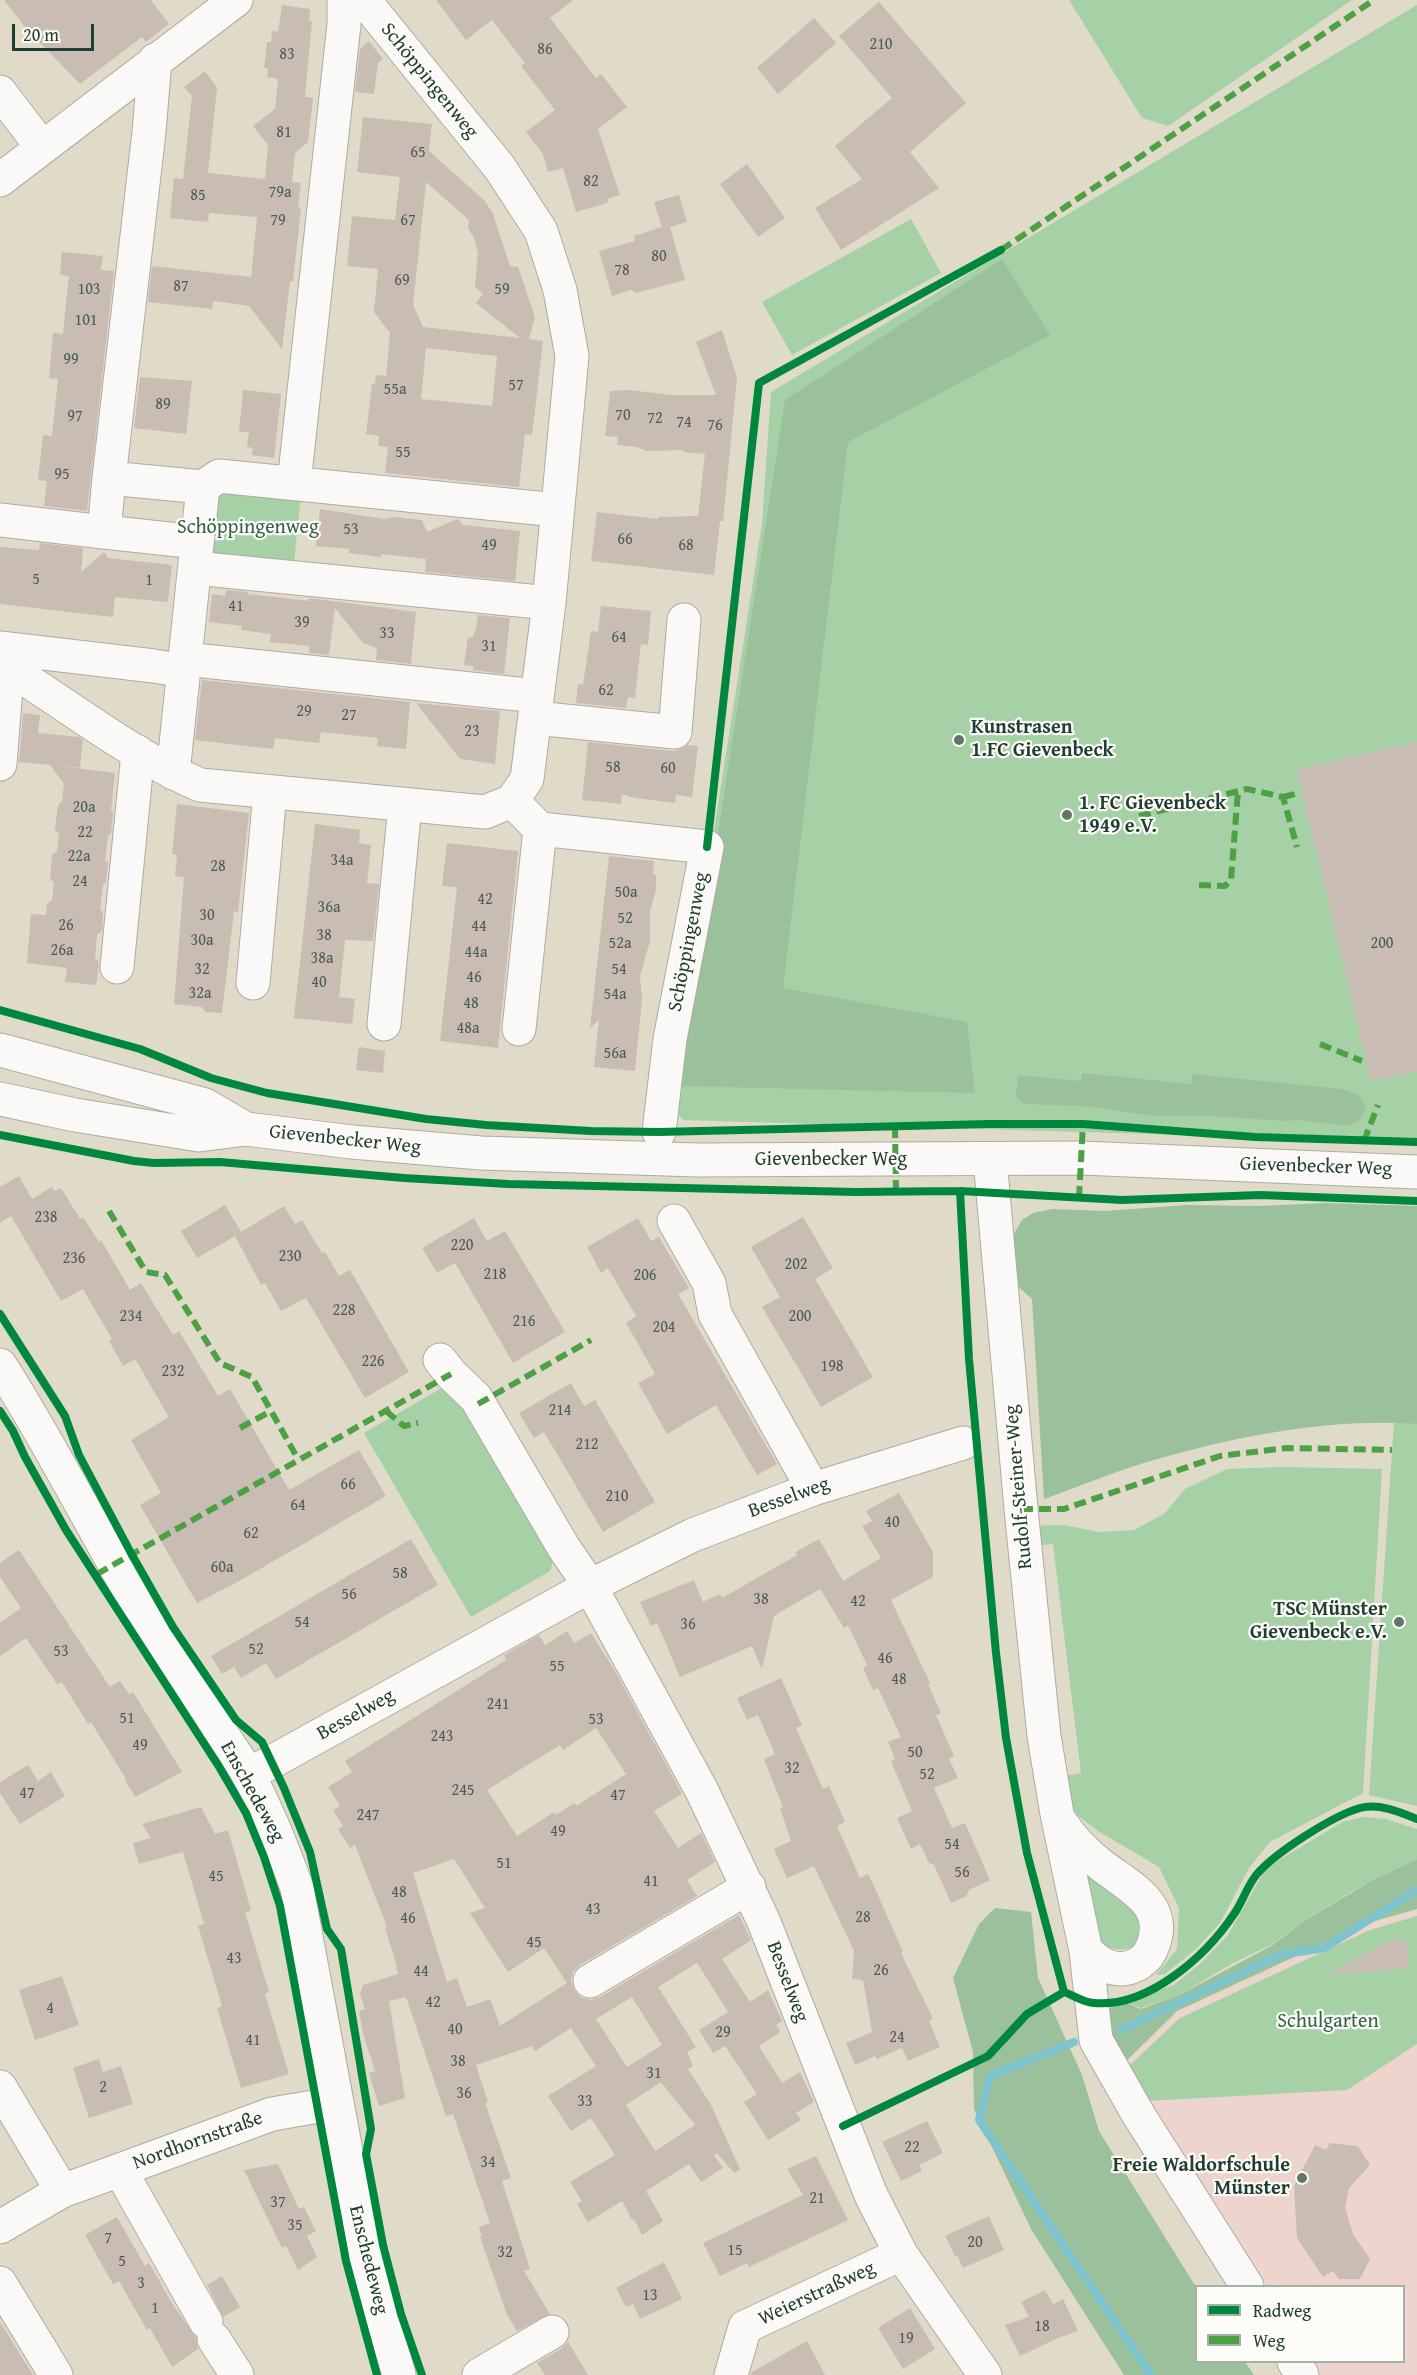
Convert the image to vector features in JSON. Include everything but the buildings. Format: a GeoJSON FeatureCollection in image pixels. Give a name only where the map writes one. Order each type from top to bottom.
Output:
{"type":"FeatureCollection","features":[{"type":"Feature","properties":{"kind":"street"},"geometry":{"type":"LineString","coordinates":[[0,180],[236,0]]}},
{"type":"Feature","properties":{"kind":"street"},"geometry":{"type":"LineString","coordinates":[[294,483],[344,24],[344,0]]}},
{"type":"Feature","properties":{"kind":"street","name":"Schöppingenweg"},"geometry":{"type":"LineString","coordinates":[[364,0],[500,168],[542,231],[560,290],[572,356],[549,603],[527,779],[512,801]]}},
{"type":"Feature","properties":{"kind":"street"},"geometry":{"type":"LineString","coordinates":[[104,532],[155,60]]}},
{"type":"Feature","properties":{"kind":"street"},"geometry":{"type":"LineString","coordinates":[[0,92],[42,147]]}},
{"type":"Feature","properties":{"kind":"street"},"geometry":{"type":"LineString","coordinates":[[109,478],[203,487],[219,476],[557,510]]}},
{"type":"Feature","properties":{"kind":"street"},"geometry":{"type":"LineString","coordinates":[[172,773],[203,487]]}},
{"type":"Feature","properties":{"kind":"street"},"geometry":{"type":"LineString","coordinates":[[0,520],[104,532],[196,555],[549,603]]}},
{"type":"Feature","properties":{"kind":"street"},"geometry":{"type":"LineString","coordinates":[[2,666],[185,665],[536,707],[675,732],[684,620]]}},
{"type":"Feature","properties":{"kind":"street"},"geometry":{"type":"LineString","coordinates":[[2,666],[22,676],[172,773],[200,785],[485,812],[512,801],[540,829],[519,1029]]}},
{"type":"Feature","properties":{"kind":"street"},"geometry":{"type":"LineString","coordinates":[[0,764],[2,666]]}},
{"type":"Feature","properties":{"kind":"street"},"geometry":{"type":"LineString","coordinates":[[117,967],[138,752]]}},
{"type":"Feature","properties":{"kind":"street"},"geometry":{"type":"LineString","coordinates":[[253,983],[270,792]]}},
{"type":"Feature","properties":{"kind":"street"},"geometry":{"type":"LineString","coordinates":[[384,1024],[405,805]]}},
{"type":"Feature","properties":{"kind":"street","name":"Schöppingenweg"},"geometry":{"type":"LineString","coordinates":[[540,829],[707,847],[670,1039],[659,1132]]}},
{"type":"Feature","properties":{"kind":"street","name":"Gievenbecker Weg"},"geometry":{"type":"LineString","coordinates":[[0,1050],[205,1105],[246,1129]]}},
{"type":"Feature","properties":{"kind":"street","name":"Gievenbecker Weg"},"geometry":{"type":"LineString","coordinates":[[3,1100],[75,1115],[199,1135],[246,1129],[319,1139],[439,1150],[560,1157],[697,1160],[1081,1158],[1417,1172]]}},
{"type":"Feature","properties":{"kind":"street","name":"Rudolf-Steiner-Weg"},"geometry":{"type":"LineString","coordinates":[[990,1159],[1024,1545],[1044,1736],[1057,1815],[1086,1951],[1096,2040],[1138,2114],[1246,2285]]}},
{"type":"Feature","properties":{"kind":"street"},"geometry":{"type":"LineString","coordinates":[[674,1221],[709,1283],[715,1314],[813,1489]]}},
{"type":"Feature","properties":{"kind":"street"},"geometry":{"type":"LineString","coordinates":[[440,1360],[476,1398],[564,1548],[590,1586]]}},
{"type":"Feature","properties":{"kind":"street","name":"Enschedeweg"},"geometry":{"type":"LineString","coordinates":[[0,1365],[33,1417],[114,1565],[160,1643],[248,1775],[276,1828],[297,1888],[368,2269],[399,2375]]}},
{"type":"Feature","properties":{"kind":"street","name":"Besselweg"},"geometry":{"type":"LineString","coordinates":[[248,1775],[590,1586],[693,1535],[813,1489],[963,1443]]}},
{"type":"Feature","properties":{"kind":"street","name":"Besselweg"},"geometry":{"type":"LineString","coordinates":[[590,1586],[702,1791],[749,1887],[867,2186],[901,2254],[984,2375]]}},
{"type":"Feature","properties":{"kind":"street","name":"Rudolf-Steiner-Weg"},"geometry":{"type":"LineString","coordinates":[[1057,1815],[1084,1851],[1148,1899],[1155,1916],[1156,1933],[1151,1950],[1142,1962],[1129,1968],[1112,1969],[1101,1964],[1086,1951]]}},
{"type":"Feature","properties":{"kind":"street"},"geometry":{"type":"LineString","coordinates":[[590,1981],[749,1887]]}},
{"type":"Feature","properties":{"kind":"street"},"geometry":{"type":"LineString","coordinates":[[0,2087],[63,2191]]}},
{"type":"Feature","properties":{"kind":"street","name":"Nordhornstraße"},"geometry":{"type":"LineString","coordinates":[[0,2227],[63,2191],[272,2114],[337,2103]]}},
{"type":"Feature","properties":{"kind":"street"},"geometry":{"type":"LineString","coordinates":[[120,2170],[237,2375]]}},
{"type":"Feature","properties":{"kind":"street","name":"Weierstraßweg"},"geometry":{"type":"LineString","coordinates":[[731,2375],[745,2327],[901,2254]]}},
{"type":"Feature","properties":{"kind":"street"},"geometry":{"type":"LineString","coordinates":[[0,2283],[56,2375]]}},
{"type":"Feature","properties":{"kind":"street"},"geometry":{"type":"LineString","coordinates":[[479,2375],[552,2332]]}},
{"type":"Feature","properties":{"kind":"shaded area","name":"Freie Waldorfschule Münster"},"geometry":{"type":"Polygon","coordinates":[[[1417,1911],[1417,2375],[1308,2375],[1300,2363],[1405,2363],[1405,2285],[1253,2285],[1120,2069],[1178,2013],[1368,1924],[1417,1911]]]}},
{"type":"Feature","properties":{"kind":"green space"},"geometry":{"type":"Polygon","coordinates":[[[1069,0],[1352,0],[1168,126],[1142,118],[1069,0]]]}},
{"type":"Feature","properties":{"kind":"green space","name":"1. FC Gievenbeck 1949 e.V."},"geometry":{"type":"Polygon","coordinates":[[[1417,5],[1417,1142],[683,1120],[671,1106],[762,524],[771,392],[1417,5]]]}},
{"type":"Feature","properties":{"kind":"green space"},"geometry":{"type":"Polygon","coordinates":[[[911,219],[941,273],[792,355],[762,302],[911,219]]]}},
{"type":"Feature","properties":{"kind":"green space"},"geometry":{"type":"Polygon","coordinates":[[[1002,259],[1050,335],[848,442],[783,988],[967,1022],[975,1093],[679,1086],[785,400],[1002,259]]]}},
{"type":"Feature","properties":{"kind":"green space","name":"Schöppingenweg"},"geometry":{"type":"Polygon","coordinates":[[[211,491],[301,495],[293,572],[203,562],[211,491]]]}},
{"type":"Feature","properties":{"kind":"green space"},"geometry":{"type":"Polygon","coordinates":[[[1082,1073],[1191,1084],[1193,1074],[1343,1089],[1360,1096],[1366,1108],[1360,1120],[1348,1126],[1298,1120],[1155,1116],[1084,1106],[1028,1104],[1022,1103],[1016,1096],[1018,1075],[1081,1081],[1082,1073]]]}},
{"type":"Feature","properties":{"kind":"green space"},"geometry":{"type":"Polygon","coordinates":[[[1325,1203],[1417,1206],[1417,1424],[1320,1426],[1224,1442],[1146,1462],[1044,1499],[1032,1299],[1013,1282],[1010,1241],[1022,1220],[1033,1213],[1052,1209],[1105,1211],[1187,1205],[1259,1206],[1325,1203]]]}},
{"type":"Feature","properties":{"kind":"green space"},"geometry":{"type":"Polygon","coordinates":[[[447,1385],[456,1388],[555,1556],[550,1571],[471,1617],[364,1433],[447,1385]]]}},
{"type":"Feature","properties":{"kind":"green space","name":"TSC Münster Gievenbeck e.V."},"geometry":{"type":"Polygon","coordinates":[[[1394,1422],[1417,1424],[1417,1806],[1369,1795],[1394,1422]]]}},
{"type":"Feature","properties":{"kind":"green space"},"geometry":{"type":"Polygon","coordinates":[[[1281,1467],[1382,1469],[1363,1793],[1270,1842],[1249,1868],[1220,1923],[1197,1948],[1165,1974],[1156,1975],[1177,1949],[1179,1908],[1159,1867],[1098,1831],[1077,1815],[1067,1795],[1064,1776],[1081,1773],[1053,1544],[1033,1546],[1031,1526],[1064,1525],[1099,1532],[1134,1530],[1164,1514],[1185,1489],[1227,1469],[1281,1467]]]}},
{"type":"Feature","properties":{"kind":"green space"},"geometry":{"type":"Polygon","coordinates":[[[1364,1817],[1386,1819],[1417,1829],[1417,1859],[1341,1898],[1271,1945],[1233,1963],[1179,1995],[1141,2008],[1123,2002],[1174,1985],[1200,1964],[1228,1935],[1266,1868],[1342,1822],[1364,1817]]]}},
{"type":"Feature","properties":{"kind":"green space"},"geometry":{"type":"Polygon","coordinates":[[[1417,1859],[1417,1909],[1368,1923],[1177,2011],[1120,2067],[1101,2012],[1123,2002],[1141,2009],[1179,1995],[1271,1946],[1306,1920],[1373,1880],[1417,1859]]]}},
{"type":"Feature","properties":{"kind":"green space"},"geometry":{"type":"Polygon","coordinates":[[[1088,1871],[1146,1919],[1136,1946],[1125,1949],[1110,1948],[1097,1938],[1085,1874],[1088,1871]]]}},
{"type":"Feature","properties":{"kind":"green space"},"geometry":{"type":"Polygon","coordinates":[[[995,1908],[1031,1912],[1038,1978],[1082,2075],[1099,2131],[1195,2285],[1195,2363],[1246,2363],[1254,2375],[1124,2375],[1031,2229],[974,2109],[973,2052],[953,1978],[979,1924],[995,1908]]]}},
{"type":"Feature","properties":{"kind":"green space","name":"Schulgarten"},"geometry":{"type":"Polygon","coordinates":[[[1417,1916],[1417,2044],[1347,2090],[1148,2101],[1127,2068],[1180,2018],[1370,1930],[1417,1916]]]}},
{"type":"Feature","properties":{"kind":"waterway"},"geometry":{"type":"LineString","coordinates":[[1121,2030],[1280,1955],[1324,1948],[1417,1890]]}},
{"type":"Feature","properties":{"kind":"waterway"},"geometry":{"type":"LineString","coordinates":[[1074,2042],[990,2076],[979,2120],[1151,2375]]}},
{"type":"Feature","properties":{"kind":"marked path"},"geometry":{"type":"LineString","coordinates":[[1001,250],[1374,0]]}},
{"type":"Feature","properties":{"kind":"marked path"},"geometry":{"type":"LineString","coordinates":[[1139,816],[1247,789],[1283,797],[1297,847]]}},
{"type":"Feature","properties":{"kind":"marked path"},"geometry":{"type":"LineString","coordinates":[[1199,885],[1225,886],[1231,880],[1238,791]]}},
{"type":"Feature","properties":{"kind":"marked path"},"geometry":{"type":"LineString","coordinates":[[1283,797],[1299,793]]}},
{"type":"Feature","properties":{"kind":"marked path"},"geometry":{"type":"LineString","coordinates":[[1320,1044],[1362,1061]]}},
{"type":"Feature","properties":{"kind":"marked path"},"geometry":{"type":"LineString","coordinates":[[1364,1141],[1378,1105]]}},
{"type":"Feature","properties":{"kind":"marked path"},"geometry":{"type":"LineString","coordinates":[[1079,1198],[1083,1124]]}},
{"type":"Feature","properties":{"kind":"marked path"},"geometry":{"type":"LineString","coordinates":[[895,1126],[896,1192]]}},
{"type":"Feature","properties":{"kind":"marked path"},"geometry":{"type":"LineString","coordinates":[[109,1211],[146,1272],[165,1275],[220,1363],[252,1377],[298,1459]]}},
{"type":"Feature","properties":{"kind":"marked path"},"geometry":{"type":"LineString","coordinates":[[478,1404],[591,1340]]}},
{"type":"Feature","properties":{"kind":"marked path"},"geometry":{"type":"LineString","coordinates":[[97,1574],[451,1374]]}},
{"type":"Feature","properties":{"kind":"marked path"},"geometry":{"type":"LineString","coordinates":[[240,1428],[271,1411]]}},
{"type":"Feature","properties":{"kind":"marked path"},"geometry":{"type":"LineString","coordinates":[[386,1411],[404,1426],[418,1423]]}},
{"type":"Feature","properties":{"kind":"marked path"},"geometry":{"type":"LineString","coordinates":[[1021,1509],[1064,1509],[1220,1456],[1287,1448],[1392,1450]]}},
{"type":"Feature","properties":{"kind":"cycle path"},"geometry":{"type":"LineString","coordinates":[[707,847],[759,383],[1001,250]]}},
{"type":"Feature","properties":{"kind":"cycle path"},"geometry":{"type":"LineString","coordinates":[[0,1010],[140,1049],[211,1078],[267,1093],[426,1119],[486,1125],[659,1132],[1083,1124],[1255,1137],[1417,1142]]}},
{"type":"Feature","properties":{"kind":"cycle path"},"geometry":{"type":"LineString","coordinates":[[0,1135],[154,1163],[220,1162],[404,1178],[508,1184],[855,1192],[960,1191],[1122,1200],[1260,1195],[1417,1201]]}},
{"type":"Feature","properties":{"kind":"cycle path"},"geometry":{"type":"LineString","coordinates":[[960,1191],[969,1359],[1006,1738],[1027,1853],[1064,1992],[1090,2003],[1114,2002],[1135,1997],[1174,1976],[1192,1962],[1222,1930],[1265,1865],[1290,1846],[1348,1812],[1375,1807],[1389,1809],[1417,1819]]}},
{"type":"Feature","properties":{"kind":"cycle path"},"geometry":{"type":"LineString","coordinates":[[0,1314],[65,1416],[79,1455],[173,1627],[236,1720],[262,1742],[310,1852],[327,1929],[341,1949],[371,2129],[366,2154],[383,2245],[401,2314],[422,2375]]}},
{"type":"Feature","properties":{"kind":"cycle path"},"geometry":{"type":"LineString","coordinates":[[0,1411],[66,1530],[218,1765],[246,1813],[264,1857],[280,1906],[346,2261],[377,2375]]}},
{"type":"Feature","properties":{"kind":"cycle path"},"geometry":{"type":"LineString","coordinates":[[843,2126],[988,2056],[1027,2014],[1064,1992]]}},
{"type":"Feature","properties":{"kind":"place","name":"Kunstrasen 1.FC Gievenbeck"},"geometry":{"type":"Point","coordinates":[959,740]}},
{"type":"Feature","properties":{"kind":"place","name":"1. FC Gievenbeck 1949 e.V."},"geometry":{"type":"Point","coordinates":[1067,815]}},
{"type":"Feature","properties":{"kind":"place","name":"TSC Münster Gievenbeck e.V."},"geometry":{"type":"Point","coordinates":[1399,1622]}},
{"type":"Feature","properties":{"kind":"place","name":"Freie Waldorfschule Münster"},"geometry":{"type":"Point","coordinates":[1302,2178]}}]}
